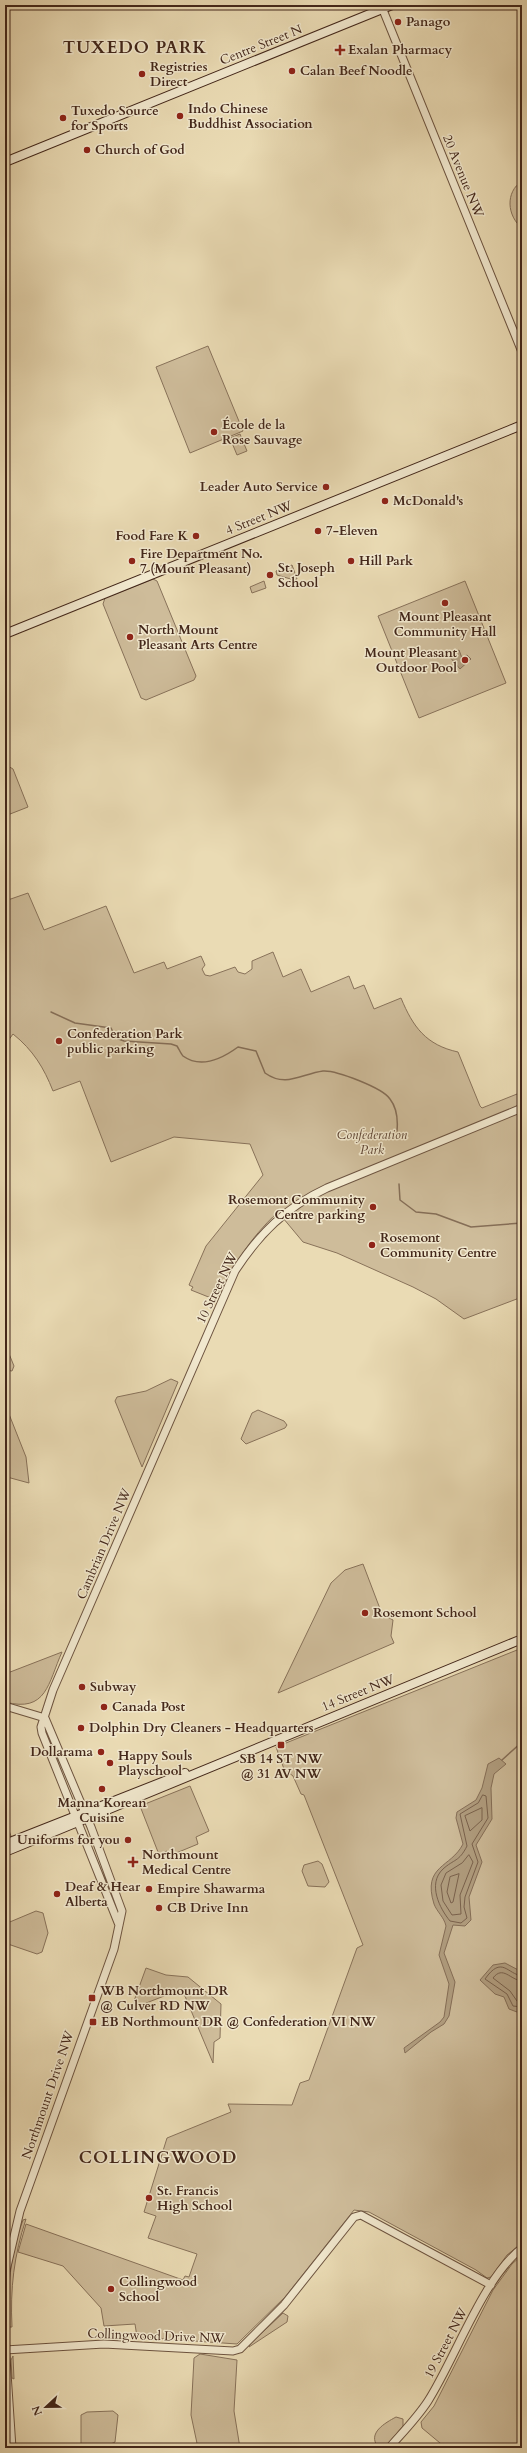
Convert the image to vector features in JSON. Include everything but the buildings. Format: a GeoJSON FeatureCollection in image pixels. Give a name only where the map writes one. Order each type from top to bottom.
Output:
{"type":"FeatureCollection","features":[{"type":"Feature","properties":{"kind":"main road","name":"Centre Street N"},"geometry":{"type":"LineString","coordinates":[[5,162],[382,7],[392,5]]}},
{"type":"Feature","properties":{"kind":"main road","name":"4 Street NW"},"geometry":{"type":"LineString","coordinates":[[5,634],[522,425]]}},
{"type":"Feature","properties":{"kind":"main road","name":"14 Street NW"},"geometry":{"type":"LineString","coordinates":[[5,1844],[86,1815],[189,1772],[203,1769],[522,1639]]}},
{"type":"Feature","properties":{"kind":"main road","name":"14 Street NW"},"geometry":{"type":"LineString","coordinates":[[5,1852],[77,1818]]}},
{"type":"Feature","properties":{"kind":"street","name":"20 Avenue NW"},"geometry":{"type":"LineString","coordinates":[[382,7],[522,352]]}},
{"type":"Feature","properties":{"kind":"street","name":"10 Street NW"},"geometry":{"type":"LineString","coordinates":[[187,1380],[235,1271],[263,1233],[284,1214],[327,1188],[522,1108]]}},
{"type":"Feature","properties":{"kind":"street","name":"Cambrian Drive NW"},"geometry":{"type":"LineString","coordinates":[[44,1718],[53,1690],[187,1380]]}},
{"type":"Feature","properties":{"kind":"street"},"geometry":{"type":"LineString","coordinates":[[5,1706],[44,1718],[42,1733],[119,1925]]}},
{"type":"Feature","properties":{"kind":"street","name":"Northmount Drive NW"},"geometry":{"type":"LineString","coordinates":[[5,2274],[20,2211],[114,1949],[122,1911],[86,1815],[44,1718]]}},
{"type":"Feature","properties":{"kind":"street","name":"Collingwood Drive NW"},"geometry":{"type":"LineString","coordinates":[[6,2350],[104,2344],[233,2351],[240,2349],[284,2305],[354,2217],[361,2215],[491,2285]]}},
{"type":"Feature","properties":{"kind":"street","name":"19 Street NW"},"geometry":{"type":"LineString","coordinates":[[389,2448],[428,2402],[491,2285],[507,2262],[522,2248]]}},
{"type":"Feature","properties":{"kind":"street"},"geometry":{"type":"LineString","coordinates":[[5,2343],[12,2448]]}},
{"type":"Feature","properties":{"kind":"green space"},"geometry":{"type":"Polygon","coordinates":[[[522,181],[522,228],[513,217],[510,204],[513,191],[522,181]]]}},
{"type":"Feature","properties":{"kind":"green space"},"geometry":{"type":"Polygon","coordinates":[[[208,346],[243,431],[190,453],[156,367],[208,346]]]}},
{"type":"Feature","properties":{"kind":"green space"},"geometry":{"type":"Polygon","coordinates":[[[240,434],[247,451],[237,455],[230,438],[240,434]]]}},
{"type":"Feature","properties":{"kind":"green space"},"geometry":{"type":"Polygon","coordinates":[[[292,565],[297,579],[294,580],[277,575],[276,571],[292,565]]]}},
{"type":"Feature","properties":{"kind":"green space"},"geometry":{"type":"Polygon","coordinates":[[[153,579],[157,581],[196,676],[194,680],[146,700],[141,698],[103,604],[105,598],[153,579]]]}},
{"type":"Feature","properties":{"kind":"green space"},"geometry":{"type":"Polygon","coordinates":[[[264,581],[266,588],[252,593],[250,587],[264,581]]]}},
{"type":"Feature","properties":{"kind":"green space"},"geometry":{"type":"Polygon","coordinates":[[[465,581],[506,683],[419,718],[378,616],[465,581]]]}},
{"type":"Feature","properties":{"kind":"green space"},"geometry":{"type":"Polygon","coordinates":[[[8,766],[13,769],[28,807],[5,816],[5,768],[8,766]]]}},
{"type":"Feature","properties":{"kind":"green space","name":"Confederation Park"},"geometry":{"type":"Polygon","coordinates":[[[28,893],[44,930],[106,906],[134,973],[164,962],[167,969],[201,956],[205,965],[202,969],[205,975],[210,976],[235,967],[238,972],[245,974],[252,969],[252,961],[273,952],[283,977],[301,969],[311,992],[349,976],[354,989],[364,985],[374,1009],[401,998],[410,1018],[422,1033],[437,1045],[458,1052],[482,1108],[517,1094],[522,1105],[522,1297],[464,1319],[436,1299],[413,1287],[337,1253],[303,1242],[278,1212],[250,1242],[229,1275],[216,1300],[191,1290],[193,1287],[189,1285],[206,1246],[263,1175],[250,1144],[174,1137],[111,1162],[80,1081],[53,1091],[37,1060],[20,1040],[13,1034],[5,1045],[5,901],[28,893]]]}},
{"type":"Feature","properties":{"kind":"green space"},"geometry":{"type":"Polygon","coordinates":[[[5,1344],[14,1366],[12,1371],[5,1370],[5,1344]]]}},
{"type":"Feature","properties":{"kind":"green space"},"geometry":{"type":"Polygon","coordinates":[[[171,1379],[178,1382],[142,1467],[115,1401],[117,1397],[146,1391],[171,1379]]]}},
{"type":"Feature","properties":{"kind":"green space"},"geometry":{"type":"Polygon","coordinates":[[[5,1404],[26,1457],[29,1483],[7,1477],[5,1404]]]}},
{"type":"Feature","properties":{"kind":"green space"},"geometry":{"type":"Polygon","coordinates":[[[258,1410],[284,1421],[287,1425],[285,1428],[246,1444],[241,1439],[252,1413],[258,1410]]]}},
{"type":"Feature","properties":{"kind":"green space","name":"Rosemont School"},"geometry":{"type":"Polygon","coordinates":[[[363,1564],[382,1614],[393,1620],[391,1636],[394,1643],[278,1693],[331,1583],[345,1570],[363,1564]]]}},
{"type":"Feature","properties":{"kind":"green space"},"geometry":{"type":"Polygon","coordinates":[[[522,1648],[522,2243],[507,2255],[491,2277],[487,2278],[476,2270],[369,2212],[354,2210],[285,2297],[237,2344],[137,2337],[135,2324],[104,2326],[101,2308],[63,2266],[18,2252],[26,2224],[183,2280],[185,2276],[189,2277],[197,2254],[148,2238],[156,2216],[144,2212],[167,2138],[231,2112],[228,2104],[292,2105],[300,2083],[309,2080],[357,1948],[363,1945],[304,1795],[301,1794],[293,1776],[284,1769],[276,1747],[522,1648]]]}},
{"type":"Feature","properties":{"kind":"green space"},"geometry":{"type":"Polygon","coordinates":[[[62,1652],[49,1684],[44,1693],[38,1699],[30,1703],[19,1704],[5,1702],[5,1674],[62,1652]]]}},
{"type":"Feature","properties":{"kind":"green space"},"geometry":{"type":"Polygon","coordinates":[[[190,1786],[209,1831],[196,1837],[198,1844],[169,1856],[167,1851],[161,1854],[158,1852],[140,1806],[190,1786]]]}},
{"type":"Feature","properties":{"kind":"green space"},"geometry":{"type":"Polygon","coordinates":[[[5,1820],[11,1836],[5,1839],[5,1820]]]}},
{"type":"Feature","properties":{"kind":"green space"},"geometry":{"type":"Polygon","coordinates":[[[318,1861],[322,1864],[329,1882],[325,1887],[308,1886],[302,1871],[304,1865],[318,1861]]]}},
{"type":"Feature","properties":{"kind":"green space"},"geometry":{"type":"Polygon","coordinates":[[[36,1911],[43,1913],[48,1933],[42,1952],[37,1954],[5,1943],[5,1924],[36,1911]]]}},
{"type":"Feature","properties":{"kind":"green space"},"geometry":{"type":"Polygon","coordinates":[[[146,1968],[166,1975],[188,1977],[221,2004],[220,2038],[214,2042],[213,2063],[182,1989],[136,2007],[134,2001],[146,1968]]]}},
{"type":"Feature","properties":{"kind":"green space"},"geometry":{"type":"Polygon","coordinates":[[[26,2219],[18,2246],[12,2286],[12,2327],[9,2327],[9,2286],[12,2259],[23,2220],[26,2219]]]}},
{"type":"Feature","properties":{"kind":"green space"},"geometry":{"type":"Polygon","coordinates":[[[522,2255],[522,2448],[446,2448],[422,2428],[421,2422],[434,2406],[493,2290],[512,2264],[522,2255]]]}},
{"type":"Feature","properties":{"kind":"green space"},"geometry":{"type":"Polygon","coordinates":[[[283,2313],[288,2316],[287,2322],[249,2347],[250,2344],[283,2313]]]}},
{"type":"Feature","properties":{"kind":"green space"},"geometry":{"type":"Polygon","coordinates":[[[200,2354],[237,2360],[234,2411],[240,2448],[198,2448],[191,2415],[194,2358],[200,2354]]]}},
{"type":"Feature","properties":{"kind":"green space"},"geometry":{"type":"Polygon","coordinates":[[[13,2356],[14,2379],[12,2378],[11,2360],[13,2356]]]}},
{"type":"Feature","properties":{"kind":"green space"},"geometry":{"type":"Polygon","coordinates":[[[113,2411],[118,2415],[115,2442],[111,2444],[84,2447],[81,2444],[81,2415],[87,2412],[113,2411]]]}},
{"type":"Feature","properties":{"kind":"green space"},"geometry":{"type":"Polygon","coordinates":[[[396,2417],[403,2419],[403,2426],[384,2448],[378,2447],[375,2442],[376,2433],[383,2425],[396,2417]]]}},
{"type":"Feature","properties":{"kind":"water"},"geometry":{"type":"Polygon","coordinates":[[[459,650],[462,658],[467,655],[471,659],[460,669],[449,656],[459,650]]]}},
{"type":"Feature","properties":{"kind":"water"},"geometry":{"type":"Polygon","coordinates":[[[499,1758],[506,1764],[494,1774],[491,1788],[492,1819],[476,1845],[482,1862],[469,1897],[471,1920],[465,1926],[453,1925],[444,1953],[455,1982],[449,2016],[444,2024],[431,2032],[405,2053],[404,2048],[440,2022],[444,2017],[449,1984],[439,1955],[446,1926],[434,1904],[431,1891],[432,1882],[435,1874],[458,1852],[463,1844],[456,1818],[457,1812],[476,1800],[482,1788],[488,1764],[499,1758]]]}},
{"type":"Feature","properties":{"kind":"water"},"geometry":{"type":"Polygon","coordinates":[[[505,1963],[522,1972],[522,2009],[517,2012],[509,2009],[504,1997],[495,1994],[480,1980],[493,1965],[505,1963]]]}},
{"type":"Feature","properties":{"kind":"waterway"},"geometry":{"type":"LineString","coordinates":[[51,1012],[75,1023],[111,1028],[116,1038],[124,1041],[171,1044],[177,1046],[183,1056],[197,1062],[204,1062],[219,1058],[238,1047],[256,1051],[265,1073],[280,1079],[294,1079],[323,1071],[329,1071],[359,1080],[378,1090],[390,1099],[396,1114],[397,1131]]}},
{"type":"Feature","properties":{"kind":"waterway"},"geometry":{"type":"LineString","coordinates":[[399,1184],[400,1200],[416,1212],[436,1214],[471,1227],[522,1223]]}},
{"type":"Feature","properties":{"kind":"waterway"},"geometry":{"type":"LineString","coordinates":[[502,1760],[522,1742]]}},
{"type":"Feature","properties":{"kind":"place","name":"Panago"},"geometry":{"type":"Point","coordinates":[398,22]}},
{"type":"Feature","properties":{"kind":"place","name":"Exalan Pharmacy"},"geometry":{"type":"Point","coordinates":[340,50]}},
{"type":"Feature","properties":{"kind":"place","name":"Calan Beef Noodle"},"geometry":{"type":"Point","coordinates":[292,71]}},
{"type":"Feature","properties":{"kind":"place","name":"Registries Direct"},"geometry":{"type":"Point","coordinates":[142,74]}},
{"type":"Feature","properties":{"kind":"place","name":"Indo Chinese Buddhist Association"},"geometry":{"type":"Point","coordinates":[180,116]}},
{"type":"Feature","properties":{"kind":"place","name":"Tuxedo Source for Sports"},"geometry":{"type":"Point","coordinates":[63,118]}},
{"type":"Feature","properties":{"kind":"place","name":"Church of God"},"geometry":{"type":"Point","coordinates":[87,150]}},
{"type":"Feature","properties":{"kind":"place","name":"École de la Rose Sauvage"},"geometry":{"type":"Point","coordinates":[214,432]}},
{"type":"Feature","properties":{"kind":"place","name":"Leader Auto Service"},"geometry":{"type":"Point","coordinates":[326,487]}},
{"type":"Feature","properties":{"kind":"place","name":"McDonald's"},"geometry":{"type":"Point","coordinates":[385,501]}},
{"type":"Feature","properties":{"kind":"place","name":"7-Eleven"},"geometry":{"type":"Point","coordinates":[318,531]}},
{"type":"Feature","properties":{"kind":"place","name":"Food Fare K"},"geometry":{"type":"Point","coordinates":[196,536]}},
{"type":"Feature","properties":{"kind":"place","name":"Fire Department No. 7 (Mount Pleasant)"},"geometry":{"type":"Point","coordinates":[132,561]}},
{"type":"Feature","properties":{"kind":"place","name":"Hill Park"},"geometry":{"type":"Point","coordinates":[351,561]}},
{"type":"Feature","properties":{"kind":"place","name":"St. Joseph School"},"geometry":{"type":"Point","coordinates":[270,575]}},
{"type":"Feature","properties":{"kind":"place","name":"Mount Pleasant Community Hall"},"geometry":{"type":"Point","coordinates":[445,603]}},
{"type":"Feature","properties":{"kind":"place","name":"North Mount Pleasant Arts Centre"},"geometry":{"type":"Point","coordinates":[130,637]}},
{"type":"Feature","properties":{"kind":"place","name":"Mount Pleasant Outdoor Pool"},"geometry":{"type":"Point","coordinates":[465,660]}},
{"type":"Feature","properties":{"kind":"place","name":"Confederation Park public parking"},"geometry":{"type":"Point","coordinates":[59,1041]}},
{"type":"Feature","properties":{"kind":"place","name":"Rosemont Community Centre parking"},"geometry":{"type":"Point","coordinates":[373,1207]}},
{"type":"Feature","properties":{"kind":"place","name":"Rosemont Community Centre"},"geometry":{"type":"Point","coordinates":[372,1245]}},
{"type":"Feature","properties":{"kind":"place","name":"Rosemont School"},"geometry":{"type":"Point","coordinates":[365,1613]}},
{"type":"Feature","properties":{"kind":"place","name":"Subway"},"geometry":{"type":"Point","coordinates":[82,1687]}},
{"type":"Feature","properties":{"kind":"place","name":"Canada Post"},"geometry":{"type":"Point","coordinates":[104,1707]}},
{"type":"Feature","properties":{"kind":"place","name":"Dolphin Dry Cleaners - Headquarters"},"geometry":{"type":"Point","coordinates":[81,1728]}},
{"type":"Feature","properties":{"kind":"place","name":"SB 14 ST NW @ 31 AV NW"},"geometry":{"type":"Point","coordinates":[281,1745]}},
{"type":"Feature","properties":{"kind":"place","name":"Dollarama"},"geometry":{"type":"Point","coordinates":[101,1752]}},
{"type":"Feature","properties":{"kind":"place","name":"Happy Souls Playschool"},"geometry":{"type":"Point","coordinates":[110,1763]}},
{"type":"Feature","properties":{"kind":"place","name":"Manna Korean Cuisine"},"geometry":{"type":"Point","coordinates":[102,1789]}},
{"type":"Feature","properties":{"kind":"place","name":"Uniforms for you"},"geometry":{"type":"Point","coordinates":[128,1840]}},
{"type":"Feature","properties":{"kind":"place","name":"Northmount Medical Centre"},"geometry":{"type":"Point","coordinates":[133,1862]}},
{"type":"Feature","properties":{"kind":"place","name":"Empire Shawarma"},"geometry":{"type":"Point","coordinates":[149,1889]}},
{"type":"Feature","properties":{"kind":"place","name":"Deaf & Hear Alberta"},"geometry":{"type":"Point","coordinates":[57,1894]}},
{"type":"Feature","properties":{"kind":"place","name":"CB Drive Inn"},"geometry":{"type":"Point","coordinates":[159,1908]}},
{"type":"Feature","properties":{"kind":"place","name":"WB Northmount DR @ Culver RD NW"},"geometry":{"type":"Point","coordinates":[92,1998]}},
{"type":"Feature","properties":{"kind":"place","name":"EB Northmount DR @ Confederation VI NW"},"geometry":{"type":"Point","coordinates":[93,2022]}},
{"type":"Feature","properties":{"kind":"place","name":"St. Francis High School"},"geometry":{"type":"Point","coordinates":[149,2198]}},
{"type":"Feature","properties":{"kind":"place","name":"Collingwood School"},"geometry":{"type":"Point","coordinates":[111,2289]}},
{"type":"Feature","properties":{"kind":"district","name":"TUXEDO PARK"},"geometry":{"type":"Point","coordinates":[135,47]}},
{"type":"Feature","properties":{"kind":"district","name":"COLLINGWOOD"},"geometry":{"type":"Point","coordinates":[158,2157]}}]}
